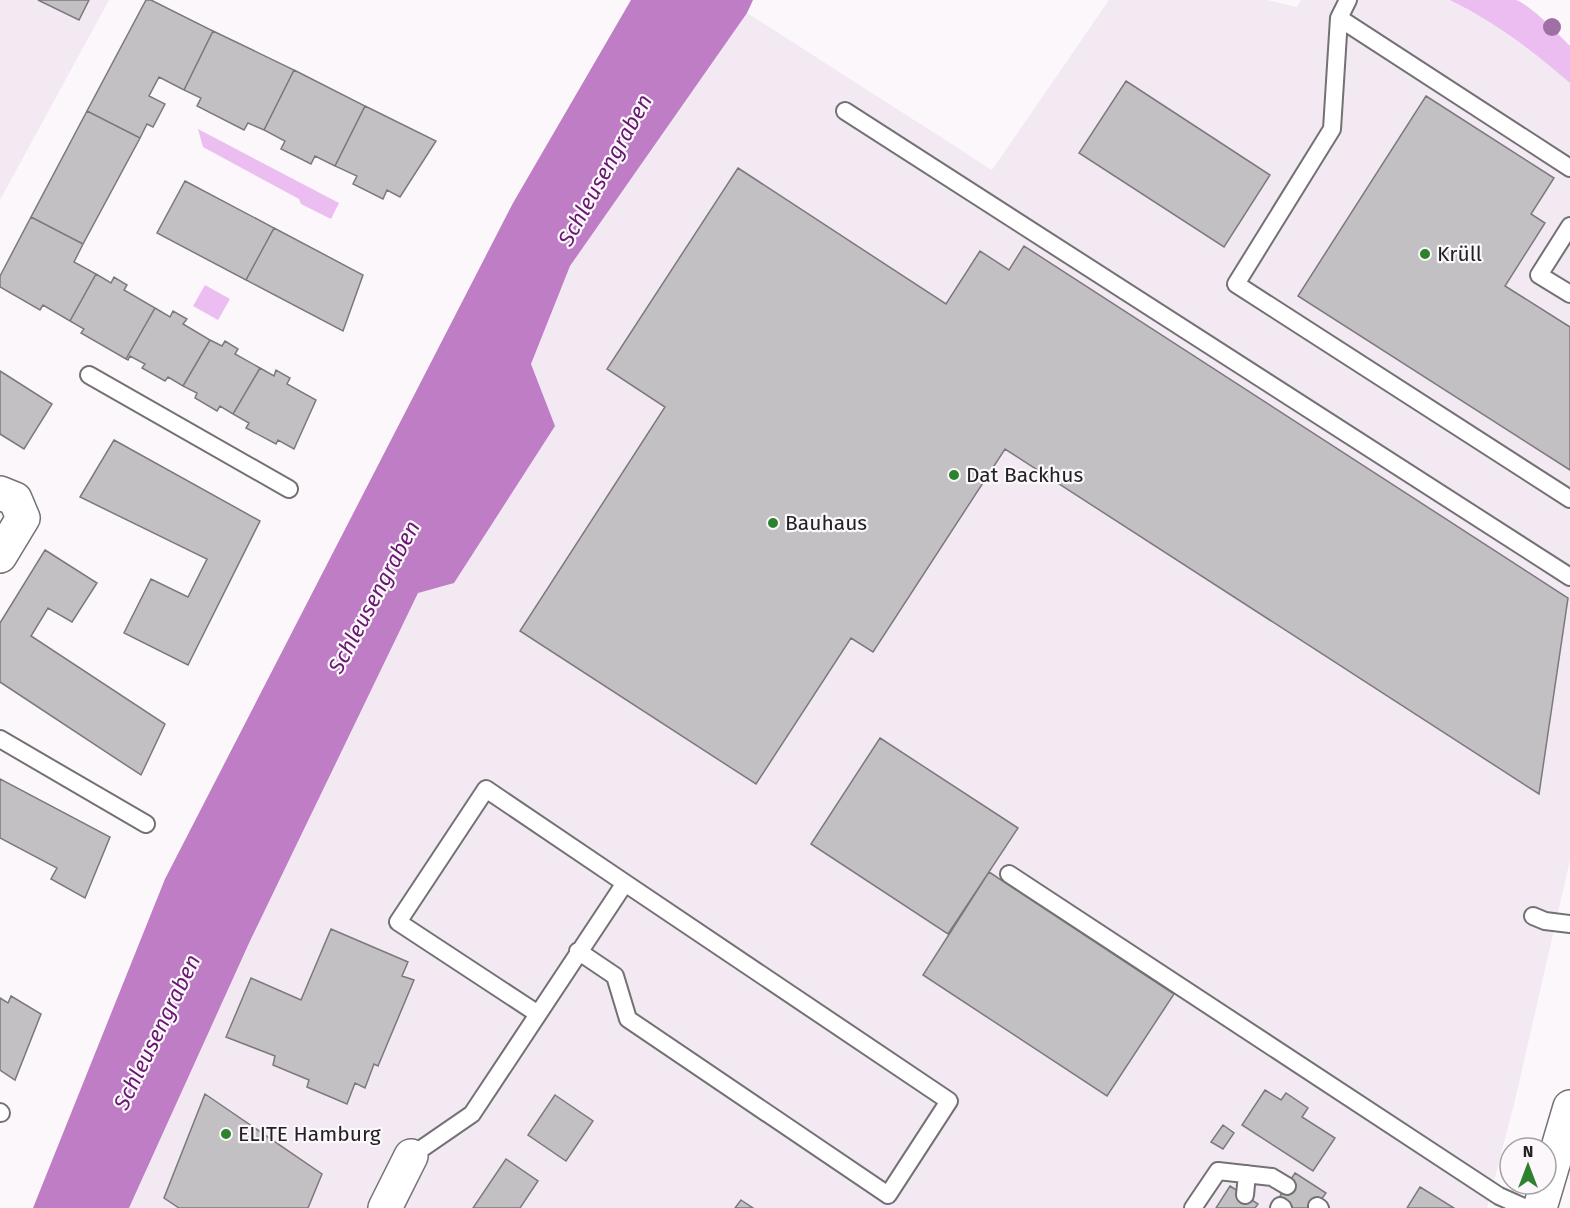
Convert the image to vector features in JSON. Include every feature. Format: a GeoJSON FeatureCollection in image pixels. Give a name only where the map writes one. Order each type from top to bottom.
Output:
{"type":"FeatureCollection","features":[{"type":"Feature","properties":{"kind":"street"},"geometry":{"type":"LineString","coordinates":[[0,493],[15,499],[23,518],[0,556]]}},
{"type":"Feature","properties":{"kind":"street"},"geometry":{"type":"LineString","coordinates":[[1540,1208],[1567,1125]]}},
{"type":"Feature","properties":{"kind":"street"},"geometry":{"type":"LineString","coordinates":[[386,1208],[411,1156]]}},
{"type":"Feature","properties":{"kind":"lane"},"geometry":{"type":"LineString","coordinates":[[1348,0],[1338,18],[1332,129],[1236,284],[1570,499]]}},
{"type":"Feature","properties":{"kind":"lane"},"geometry":{"type":"LineString","coordinates":[[1338,18],[1570,168]]}},
{"type":"Feature","properties":{"kind":"lane"},"geometry":{"type":"LineString","coordinates":[[845,111],[1570,577]]}},
{"type":"Feature","properties":{"kind":"lane"},"geometry":{"type":"LineString","coordinates":[[1570,226],[1539,275],[1570,294]]}},
{"type":"Feature","properties":{"kind":"lane"},"geometry":{"type":"LineString","coordinates":[[89,375],[289,489]]}},
{"type":"Feature","properties":{"kind":"lane"},"geometry":{"type":"LineString","coordinates":[[0,739],[146,824]]}},
{"type":"Feature","properties":{"kind":"lane"},"geometry":{"type":"LineString","coordinates":[[538,1014],[398,922],[486,789],[949,1101],[888,1195],[628,1019],[615,976],[579,951]]}},
{"type":"Feature","properties":{"kind":"lane"},"geometry":{"type":"LineString","coordinates":[[1009,874],[1499,1196],[1526,1208]]}},
{"type":"Feature","properties":{"kind":"lane"},"geometry":{"type":"LineString","coordinates":[[411,1156],[472,1114],[625,884]]}},
{"type":"Feature","properties":{"kind":"lane"},"geometry":{"type":"LineString","coordinates":[[1533,916],[1545,921],[1570,924]]}},
{"type":"Feature","properties":{"kind":"lane"},"geometry":{"type":"LineString","coordinates":[[1193,1208],[1218,1171],[1272,1177],[1287,1186]]}},
{"type":"Feature","properties":{"kind":"lane"},"geometry":{"type":"LineString","coordinates":[[1245,1195],[1247,1174]]}},
{"type":"Feature","properties":{"kind":"shaded area"},"geometry":{"type":"Polygon","coordinates":[[[0,0],[109,0],[0,200],[0,0]]]}},
{"type":"Feature","properties":{"kind":"shaded area"},"geometry":{"type":"Polygon","coordinates":[[[1109,0],[1267,0],[1297,7],[1301,0],[1516,0],[1552,27],[1570,46],[1570,860],[1506,1136],[1498,1136],[1498,1166],[1487,1208],[129,1208],[250,941],[418,593],[555,426],[531,364],[570,266],[747,13],[992,170],[1109,0]]]}},
{"type":"Feature","properties":{"kind":"shaded area"},"geometry":{"type":"Polygon","coordinates":[[[1450,0],[1516,0],[1530,8],[1570,46],[1570,83],[1513,37],[1450,0]]]}},
{"type":"Feature","properties":{"kind":"shaded area"},"geometry":{"type":"Polygon","coordinates":[[[198,129],[339,203],[331,219],[203,147],[198,129]]]}},
{"type":"Feature","properties":{"kind":"shaded area"},"geometry":{"type":"Polygon","coordinates":[[[205,285],[230,299],[218,320],[193,306],[205,285]]]}},
{"type":"Feature","properties":{"kind":"water","name":"Schleusengraben"},"geometry":{"type":"Polygon","coordinates":[[[631,0],[753,0],[747,13],[570,266],[531,364],[555,426],[454,583],[418,593],[250,941],[129,1208],[33,1208],[165,879],[513,203],[631,0]]]}},
{"type":"Feature","properties":{"kind":"building"},"geometry":{"type":"Polygon","coordinates":[[[38,0],[89,0],[79,20],[38,0]]]}},
{"type":"Feature","properties":{"kind":"building"},"geometry":{"type":"Polygon","coordinates":[[[146,0],[151,0],[213,31],[184,90],[159,77],[149,96],[165,104],[153,127],[147,124],[140,138],[87,111],[146,0]]]}},
{"type":"Feature","properties":{"kind":"building"},"geometry":{"type":"Polygon","coordinates":[[[213,31],[294,70],[264,130],[248,123],[244,130],[197,106],[201,98],[184,90],[213,31]]]}},
{"type":"Feature","properties":{"kind":"building"},"geometry":{"type":"Polygon","coordinates":[[[294,70],[365,106],[335,166],[315,156],[311,164],[281,149],[285,141],[264,130],[294,70]]]}},
{"type":"Feature","properties":{"kind":"building"},"geometry":{"type":"Polygon","coordinates":[[[1126,81],[1270,175],[1224,247],[1079,153],[1126,81]]]}},
{"type":"Feature","properties":{"kind":"building","name":"Krüll"},"geometry":{"type":"Polygon","coordinates":[[[1426,96],[1554,178],[1531,214],[1545,223],[1505,286],[1570,327],[1570,470],[1298,296],[1426,96]]]}},
{"type":"Feature","properties":{"kind":"building"},"geometry":{"type":"Polygon","coordinates":[[[365,106],[436,141],[400,197],[387,190],[383,199],[353,184],[357,176],[335,166],[365,106]]]}},
{"type":"Feature","properties":{"kind":"building"},"geometry":{"type":"Polygon","coordinates":[[[87,111],[140,138],[83,244],[31,217],[87,111]]]}},
{"type":"Feature","properties":{"kind":"building","name":"Bauhaus"},"geometry":{"type":"Polygon","coordinates":[[[738,168],[946,304],[980,251],[1009,270],[1024,246],[1568,598],[1539,794],[1005,449],[873,652],[851,638],[756,784],[520,631],[665,407],[607,369],[738,168]]]}},
{"type":"Feature","properties":{"kind":"building"},"geometry":{"type":"Polygon","coordinates":[[[185,181],[274,228],[246,280],[157,233],[185,181]]]}},
{"type":"Feature","properties":{"kind":"building"},"geometry":{"type":"Polygon","coordinates":[[[31,217],[83,244],[74,262],[96,274],[70,321],[43,305],[40,310],[0,287],[0,276],[31,217]]]}},
{"type":"Feature","properties":{"kind":"building"},"geometry":{"type":"Polygon","coordinates":[[[274,228],[363,275],[343,331],[246,280],[274,228]]]}},
{"type":"Feature","properties":{"kind":"building"},"geometry":{"type":"Polygon","coordinates":[[[96,274],[111,283],[114,277],[127,285],[124,290],[155,308],[126,359],[81,333],[84,329],[70,321],[96,274]]]}},
{"type":"Feature","properties":{"kind":"building"},"geometry":{"type":"Polygon","coordinates":[[[155,308],[170,317],[173,311],[187,319],[183,324],[210,340],[183,386],[168,377],[165,381],[142,368],[145,364],[130,356],[128,360],[126,359],[155,308]]]}},
{"type":"Feature","properties":{"kind":"building"},"geometry":{"type":"Polygon","coordinates":[[[210,340],[222,346],[225,341],[238,349],[235,354],[260,368],[233,414],[220,406],[217,411],[195,398],[197,393],[183,386],[210,340]]]}},
{"type":"Feature","properties":{"kind":"building"},"geometry":{"type":"Polygon","coordinates":[[[260,368],[274,376],[276,370],[290,378],[287,384],[316,400],[294,449],[278,440],[276,444],[246,428],[249,423],[233,414],[260,368]]]}},
{"type":"Feature","properties":{"kind":"building"},"geometry":{"type":"Polygon","coordinates":[[[0,371],[52,404],[24,449],[0,434],[0,371]]]}},
{"type":"Feature","properties":{"kind":"building"},"geometry":{"type":"Polygon","coordinates":[[[114,440],[260,521],[188,665],[124,633],[151,579],[188,597],[207,559],[80,497],[114,440]]]}},
{"type":"Feature","properties":{"kind":"building"},"geometry":{"type":"Polygon","coordinates":[[[45,550],[97,583],[72,622],[48,608],[31,636],[165,724],[141,775],[0,682],[0,623],[45,550]]]}},
{"type":"Feature","properties":{"kind":"building"},"geometry":{"type":"Polygon","coordinates":[[[880,738],[1018,828],[948,934],[811,844],[880,738]]]}},
{"type":"Feature","properties":{"kind":"building"},"geometry":{"type":"Polygon","coordinates":[[[0,779],[110,837],[85,898],[51,879],[57,868],[0,838],[0,779]]]}},
{"type":"Feature","properties":{"kind":"building"},"geometry":{"type":"Polygon","coordinates":[[[989,872],[1174,994],[1107,1096],[923,975],[989,872]]]}},
{"type":"Feature","properties":{"kind":"building","name":"ELITE Hamburg"},"geometry":{"type":"Polygon","coordinates":[[[331,929],[408,962],[402,976],[414,980],[378,1066],[374,1064],[365,1088],[355,1083],[347,1104],[307,1087],[309,1080],[273,1065],[275,1056],[226,1037],[251,978],[301,1000],[331,929]]]}},
{"type":"Feature","properties":{"kind":"building"},"geometry":{"type":"Polygon","coordinates":[[[11,996],[41,1014],[15,1080],[0,1070],[0,998],[8,1003],[11,996]]]}},
{"type":"Feature","properties":{"kind":"building"},"geometry":{"type":"Polygon","coordinates":[[[1265,1090],[1281,1100],[1286,1093],[1308,1108],[1302,1117],[1335,1138],[1313,1171],[1242,1125],[1265,1090]]]}},
{"type":"Feature","properties":{"kind":"building","name":"ELITE Hamburg"},"geometry":{"type":"Polygon","coordinates":[[[205,1094],[322,1174],[308,1208],[179,1208],[164,1198],[205,1094]]]}},
{"type":"Feature","properties":{"kind":"building"},"geometry":{"type":"Polygon","coordinates":[[[555,1095],[593,1121],[566,1161],[528,1135],[555,1095]]]}},
{"type":"Feature","properties":{"kind":"building"},"geometry":{"type":"Polygon","coordinates":[[[1223,1125],[1234,1133],[1223,1149],[1211,1142],[1223,1125]]]}},
{"type":"Feature","properties":{"kind":"building"},"geometry":{"type":"Polygon","coordinates":[[[506,1159],[538,1181],[520,1208],[473,1208],[506,1159]]]}},
{"type":"Feature","properties":{"kind":"building"},"geometry":{"type":"Polygon","coordinates":[[[1295,1173],[1326,1193],[1315,1208],[1292,1208],[1278,1199],[1295,1173]]]}},
{"type":"Feature","properties":{"kind":"building"},"geometry":{"type":"Polygon","coordinates":[[[1230,1186],[1258,1204],[1255,1208],[1216,1208],[1230,1186]]]}},
{"type":"Feature","properties":{"kind":"building"},"geometry":{"type":"Polygon","coordinates":[[[1420,1187],[1454,1208],[1407,1208],[1420,1187]]]}},
{"type":"Feature","properties":{"kind":"building"},"geometry":{"type":"Polygon","coordinates":[[[741,1200],[753,1208],[735,1208],[741,1200]]]}},
{"type":"Feature","properties":{"kind":"place","name":"Krüll"},"geometry":{"type":"Point","coordinates":[1425,254]}},
{"type":"Feature","properties":{"kind":"place","name":"Dat Backhus"},"geometry":{"type":"Point","coordinates":[954,475]}},
{"type":"Feature","properties":{"kind":"place","name":"Bauhaus"},"geometry":{"type":"Point","coordinates":[773,523]}},
{"type":"Feature","properties":{"kind":"place","name":"ELITE Hamburg"},"geometry":{"type":"Point","coordinates":[226,1134]}}]}
